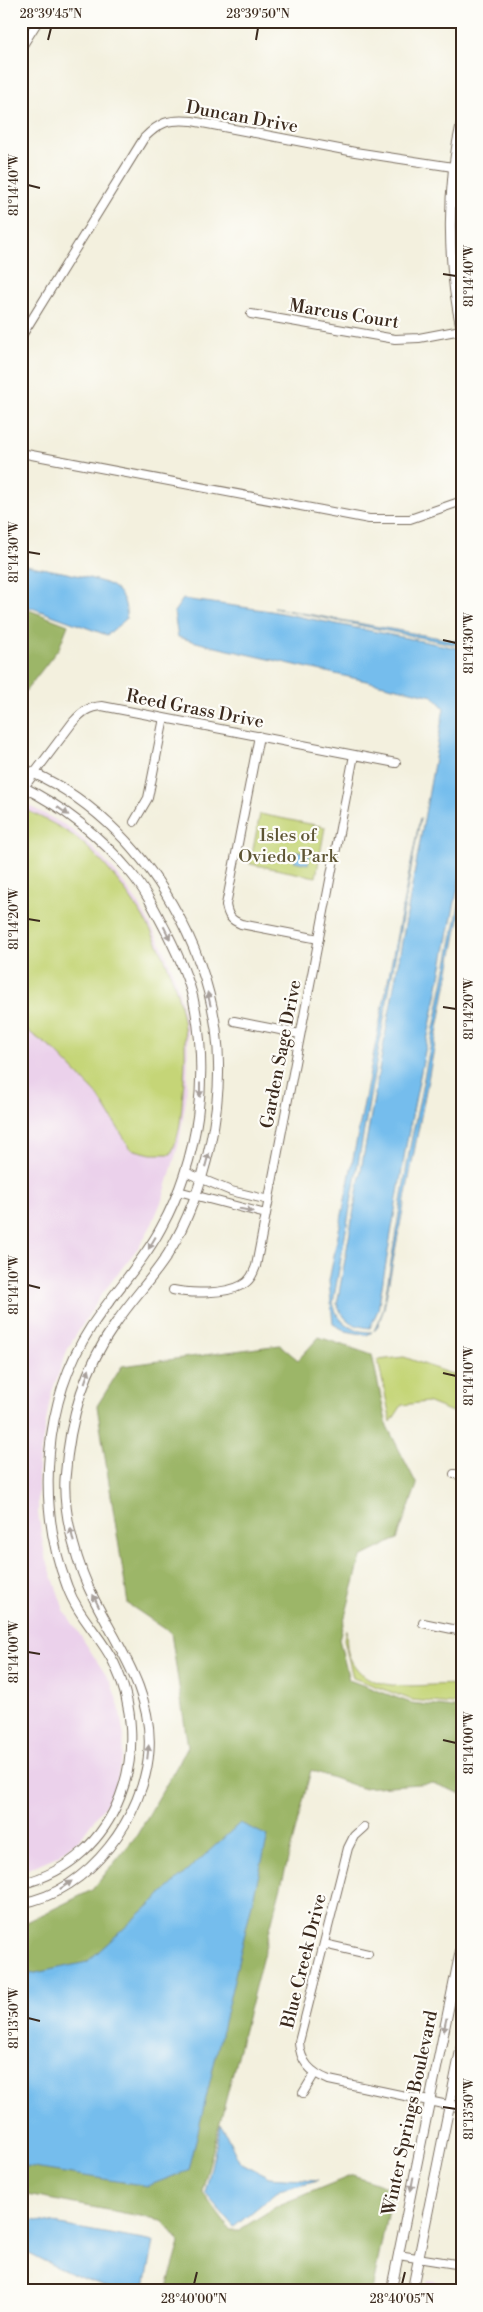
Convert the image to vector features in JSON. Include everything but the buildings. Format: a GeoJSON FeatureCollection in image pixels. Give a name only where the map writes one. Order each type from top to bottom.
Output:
{"type":"FeatureCollection","features":[{"type":"Feature","properties":{"kind":"street"},"geometry":{"type":"LineString","coordinates":[[21,48],[38,21]]}},
{"type":"Feature","properties":{"kind":"street"},"geometry":{"type":"LineString","coordinates":[[461,331],[452,248],[453,167],[462,120]]}},
{"type":"Feature","properties":{"kind":"street","name":"Duncan Drive"},"geometry":{"type":"LineString","coordinates":[[21,337],[144,138],[156,126],[165,122],[192,121],[355,152],[453,167]]}},
{"type":"Feature","properties":{"kind":"street","name":"Marcus Court"},"geometry":{"type":"LineString","coordinates":[[251,314],[395,339],[420,338],[461,331]]}},
{"type":"Feature","properties":{"kind":"street"},"geometry":{"type":"LineString","coordinates":[[21,453],[369,519],[410,518],[462,501]]}},
{"type":"Feature","properties":{"kind":"street","name":"Reed Grass Drive"},"geometry":{"type":"LineString","coordinates":[[23,786],[81,712],[91,707],[102,706],[396,763]]}},
{"type":"Feature","properties":{"kind":"street"},"geometry":{"type":"LineString","coordinates":[[134,822],[148,798],[164,718]]}},
{"type":"Feature","properties":{"kind":"street"},"geometry":{"type":"LineString","coordinates":[[259,736],[226,905],[227,914],[233,921],[241,924],[319,939]]}},
{"type":"Feature","properties":{"kind":"street","name":"Garden Sage Drive"},"geometry":{"type":"LineString","coordinates":[[172,1290],[201,1294],[241,1286],[249,1280],[256,1266],[354,755]]}},
{"type":"Feature","properties":{"kind":"street"},"geometry":{"type":"LineString","coordinates":[[21,768],[35,773],[81,801],[135,850],[159,881],[195,950],[216,1029],[218,1076],[212,1140],[196,1195],[167,1256],[119,1318],[94,1357],[77,1406],[68,1449],[65,1488],[71,1530],[79,1563],[94,1599],[141,1690],[148,1716],[149,1749],[142,1789],[129,1818],[106,1852],[83,1874],[54,1892],[21,1903]]}},
{"type":"Feature","properties":{"kind":"street"},"geometry":{"type":"LineString","coordinates":[[21,1884],[37,1880],[60,1868],[86,1849],[116,1807],[127,1777],[132,1745],[124,1688],[112,1660],[82,1617],[67,1586],[54,1540],[49,1496],[50,1449],[57,1406],[72,1364],[88,1331],[109,1301],[144,1258],[163,1226],[178,1191],[195,1138],[200,1098],[200,1044],[193,996],[174,948],[151,902],[132,873],[102,842],[62,809],[23,786]]}},
{"type":"Feature","properties":{"kind":"street"},"geometry":{"type":"LineString","coordinates":[[234,1021],[300,1034]]}},
{"type":"Feature","properties":{"kind":"street"},"geometry":{"type":"LineString","coordinates":[[184,1172],[231,1192],[269,1200]]}},
{"type":"Feature","properties":{"kind":"street"},"geometry":{"type":"LineString","coordinates":[[178,1191],[266,1214]]}},
{"type":"Feature","properties":{"kind":"street"},"geometry":{"type":"LineString","coordinates":[[226,1205],[231,1192]]}},
{"type":"Feature","properties":{"kind":"street"},"geometry":{"type":"LineString","coordinates":[[423,1624],[462,1631]]}},
{"type":"Feature","properties":{"kind":"street","name":"Blue Creek Drive"},"geometry":{"type":"LineString","coordinates":[[315,2074],[302,2058],[299,2042],[348,1848],[354,1836],[364,1827]]}},
{"type":"Feature","properties":{"kind":"street","name":"Winter Springs Boulevard"},"geometry":{"type":"LineString","coordinates":[[391,2291],[462,1943]]}},
{"type":"Feature","properties":{"kind":"street"},"geometry":{"type":"LineString","coordinates":[[324,1944],[368,1954]]}},
{"type":"Feature","properties":{"kind":"street","name":"Winter Springs Boulevard"},"geometry":{"type":"LineString","coordinates":[[412,2291],[462,2043]]}},
{"type":"Feature","properties":{"kind":"street"},"geometry":{"type":"LineString","coordinates":[[303,2092],[315,2074],[329,2080],[462,2108]]}},
{"type":"Feature","properties":{"kind":"street"},"geometry":{"type":"LineString","coordinates":[[398,2254],[462,2265]]}},
{"type":"Feature","properties":{"kind":"shaded area"},"geometry":{"type":"Polygon","coordinates":[[[21,801],[68,827],[89,844],[117,874],[138,903],[165,951],[176,980],[187,1026],[188,1062],[186,1100],[179,1143],[164,1195],[152,1224],[140,1245],[101,1295],[68,1348],[51,1394],[38,1466],[38,1514],[45,1555],[64,1610],[111,1683],[119,1706],[124,1737],[122,1758],[117,1779],[108,1801],[81,1838],[57,1856],[21,1872],[21,801]]]}},
{"type":"Feature","properties":{"kind":"shaded area"},"geometry":{"type":"Polygon","coordinates":[[[428,2280],[462,2286],[462,2291],[426,2291],[428,2280]]]}},
{"type":"Feature","properties":{"kind":"green space"},"geometry":{"type":"Polygon","coordinates":[[[21,607],[68,625],[59,648],[21,697],[21,607]]]}},
{"type":"Feature","properties":{"kind":"green space"},"geometry":{"type":"Polygon","coordinates":[[[21,807],[71,834],[86,846],[136,905],[162,953],[172,977],[185,1035],[185,1067],[181,1116],[179,1131],[171,1154],[151,1154],[131,1149],[96,1093],[54,1050],[21,1026],[21,807]]]}},
{"type":"Feature","properties":{"kind":"green space","name":"Isles of Oviedo Park"},"geometry":{"type":"Polygon","coordinates":[[[260,814],[325,827],[316,877],[250,864],[260,814]]]}},
{"type":"Feature","properties":{"kind":"green space"},"geometry":{"type":"Polygon","coordinates":[[[319,1337],[372,1355],[387,1426],[417,1485],[397,1539],[361,1557],[339,1639],[349,1680],[411,1703],[462,1709],[462,1794],[433,1783],[361,1788],[311,1770],[202,2192],[230,2230],[239,2230],[279,2205],[353,2175],[392,2189],[372,2291],[166,2291],[180,2243],[162,2220],[21,2194],[21,1922],[27,1922],[92,1890],[137,1835],[188,1747],[171,1633],[128,1604],[97,1406],[122,1366],[280,1345],[298,1360],[319,1337]]]}},
{"type":"Feature","properties":{"kind":"green space"},"geometry":{"type":"Polygon","coordinates":[[[404,1357],[462,1378],[462,1416],[427,1402],[402,1405],[391,1422],[378,1360],[404,1357]]]}},
{"type":"Feature","properties":{"kind":"green space"},"geometry":{"type":"Polygon","coordinates":[[[346,1630],[348,1653],[356,1668],[368,1678],[382,1683],[397,1685],[462,1685],[462,1705],[412,1700],[353,1678],[344,1639],[346,1630]]]}},
{"type":"Feature","properties":{"kind":"water"},"geometry":{"type":"Polygon","coordinates":[[[21,564],[97,580],[113,587],[122,597],[126,610],[126,619],[107,635],[21,604],[21,564]]]}},
{"type":"Feature","properties":{"kind":"water"},"geometry":{"type":"Polygon","coordinates":[[[183,599],[271,611],[462,649],[462,867],[406,1146],[378,1310],[370,1328],[349,1322],[337,1304],[444,708],[433,696],[178,637],[174,612],[183,599]]]}},
{"type":"Feature","properties":{"kind":"water"},"geometry":{"type":"Polygon","coordinates":[[[274,608],[462,642],[462,646],[274,608]]]}},
{"type":"Feature","properties":{"kind":"water"},"geometry":{"type":"Polygon","coordinates":[[[420,818],[333,1303],[342,1321],[352,1328],[372,1332],[367,1335],[346,1331],[333,1324],[329,1281],[420,818]]]}},
{"type":"Feature","properties":{"kind":"water"},"geometry":{"type":"Polygon","coordinates":[[[296,851],[310,853],[308,864],[294,861],[296,851]]]}},
{"type":"Feature","properties":{"kind":"water"},"geometry":{"type":"Polygon","coordinates":[[[462,890],[462,903],[383,1311],[410,1147],[462,890]]]}},
{"type":"Feature","properties":{"kind":"water"},"geometry":{"type":"Polygon","coordinates":[[[383,1311],[377,1328],[374,1331],[383,1311]]]}},
{"type":"Feature","properties":{"kind":"water"},"geometry":{"type":"Polygon","coordinates":[[[240,1823],[268,1836],[189,2170],[148,2186],[21,2166],[21,1976],[87,1962],[240,1823]]]}},
{"type":"Feature","properties":{"kind":"water"},"geometry":{"type":"Polygon","coordinates":[[[221,2124],[240,2162],[269,2177],[318,2180],[279,2190],[234,2227],[205,2193],[221,2124]]]}},
{"type":"Feature","properties":{"kind":"water"},"geometry":{"type":"Polygon","coordinates":[[[21,2218],[154,2242],[144,2291],[112,2287],[81,2278],[21,2249],[21,2218]]]}}]}
